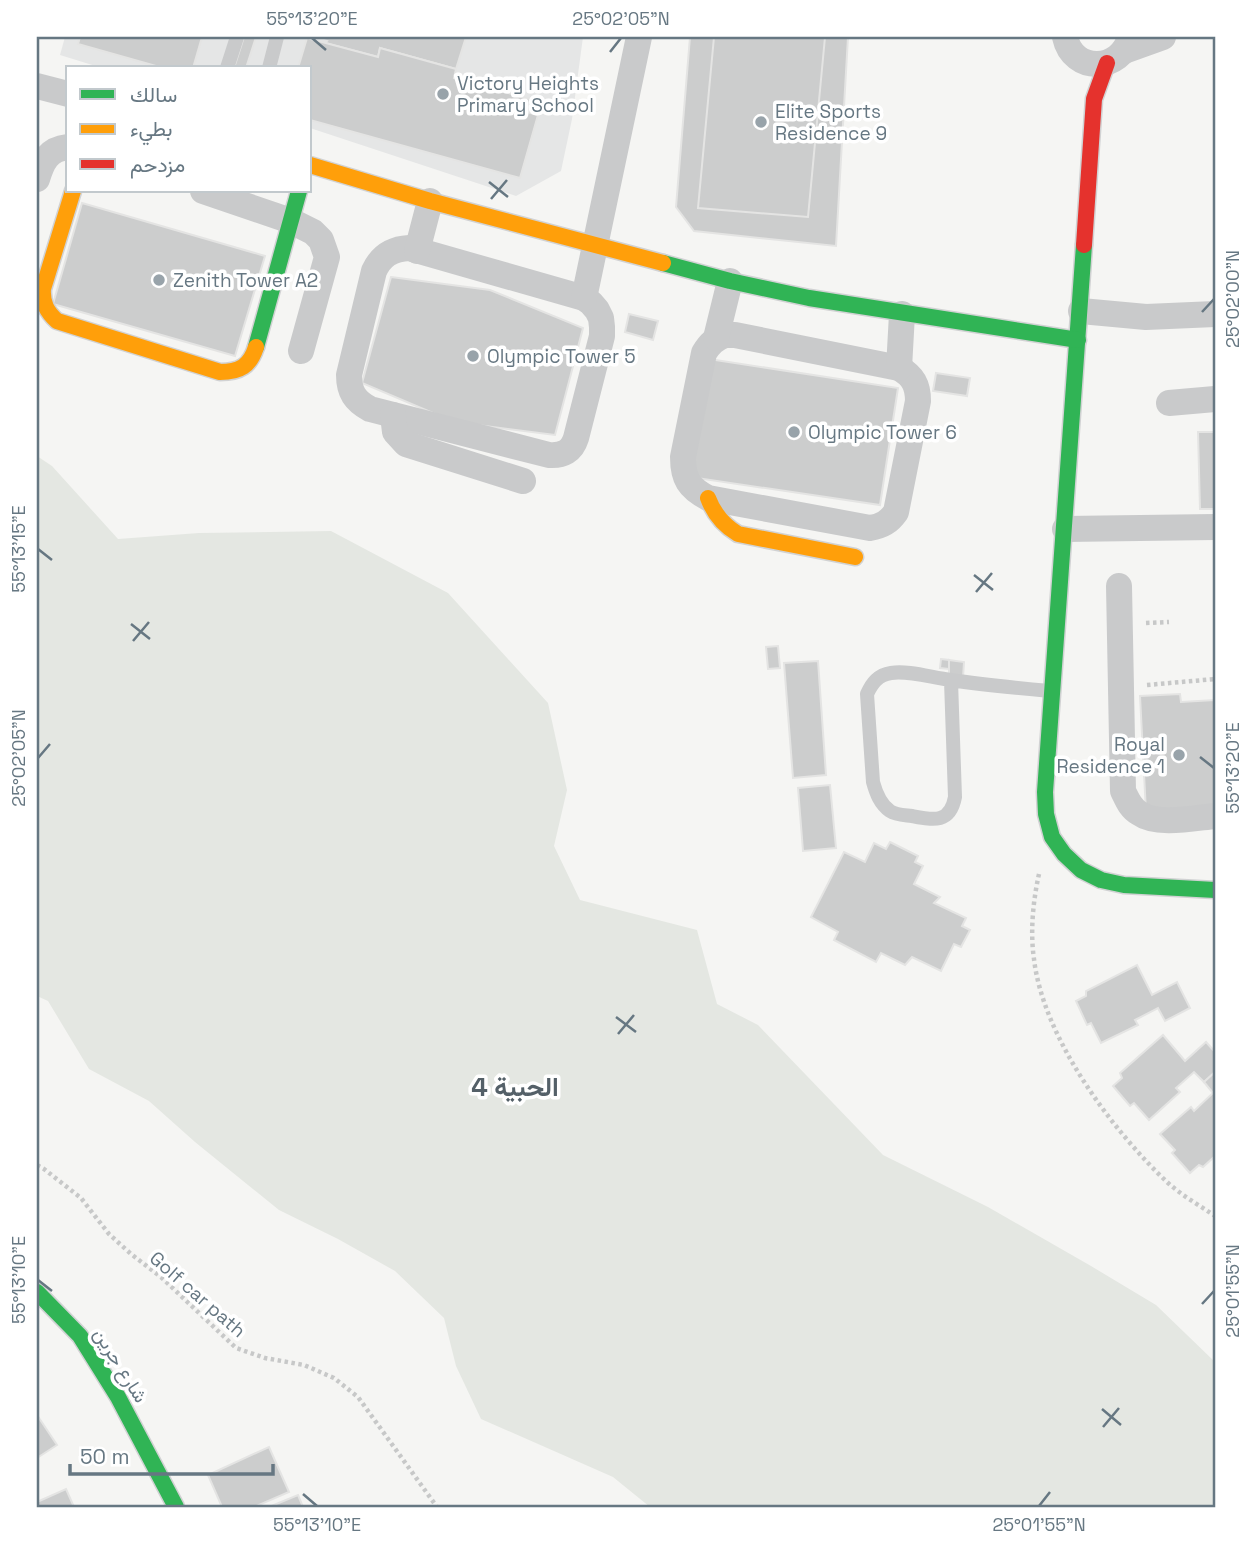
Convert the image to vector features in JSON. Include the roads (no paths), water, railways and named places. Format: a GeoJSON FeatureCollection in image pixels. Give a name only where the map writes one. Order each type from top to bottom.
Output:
{"type":"FeatureCollection","features":[{"type":"Feature","properties":{"kind":"street"},"geometry":{"type":"LineString","coordinates":[[584,298],[639,37]]}},
{"type":"Feature","properties":{"kind":"street"},"geometry":{"type":"LineString","coordinates":[[1066,43],[1088,63],[1098,65],[1121,50],[1163,37]]}},
{"type":"Feature","properties":{"kind":"street"},"geometry":{"type":"LineString","coordinates":[[1066,43],[1094,99]]}},
{"type":"Feature","properties":{"kind":"street"},"geometry":{"type":"LineString","coordinates":[[1121,50],[1094,99],[1045,792],[1046,814],[1052,837],[1064,854],[1081,870],[1101,880],[1124,885],[1215,890]]}},
{"type":"Feature","properties":{"kind":"street"},"geometry":{"type":"LineString","coordinates":[[37,86],[66,93]]}},
{"type":"Feature","properties":{"kind":"street"},"geometry":{"type":"LineString","coordinates":[[37,180],[46,157],[66,147]]}},
{"type":"Feature","properties":{"kind":"street"},"geometry":{"type":"LineString","coordinates":[[312,166],[430,201],[730,281],[902,314],[1078,340]]}},
{"type":"Feature","properties":{"kind":"street"},"geometry":{"type":"LineString","coordinates":[[73,192],[42,294],[48,314],[57,321],[229,373],[239,371],[253,357],[299,192]]}},
{"type":"Feature","properties":{"kind":"street"},"geometry":{"type":"LineString","coordinates":[[206,192],[291,221],[313,232],[321,240],[327,257],[302,351]]}},
{"type":"Feature","properties":{"kind":"street"},"geometry":{"type":"LineString","coordinates":[[417,251],[430,201]]}},
{"type":"Feature","properties":{"kind":"street"},"geometry":{"type":"LineString","coordinates":[[400,248],[409,248],[584,298],[597,310],[601,318],[601,336],[576,438],[564,454],[549,455],[370,409],[360,404],[349,386],[349,375],[374,271],[383,256],[400,248]]}},
{"type":"Feature","properties":{"kind":"street"},"geometry":{"type":"LineString","coordinates":[[716,338],[730,281]]}},
{"type":"Feature","properties":{"kind":"street"},"geometry":{"type":"LineString","coordinates":[[1081,311],[1146,317],[1215,314]]}},
{"type":"Feature","properties":{"kind":"street"},"geometry":{"type":"LineString","coordinates":[[899,368],[902,314]]}},
{"type":"Feature","properties":{"kind":"street"},"geometry":{"type":"LineString","coordinates":[[735,335],[899,368],[908,373],[918,391],[918,401],[896,512],[890,520],[870,528],[708,498],[697,492],[688,482],[683,470],[684,457],[704,353],[716,338],[735,335]]}},
{"type":"Feature","properties":{"kind":"street"},"geometry":{"type":"LineString","coordinates":[[1169,403],[1215,399]]}},
{"type":"Feature","properties":{"kind":"street"},"geometry":{"type":"LineString","coordinates":[[393,415],[396,432],[406,444],[523,481]]}},
{"type":"Feature","properties":{"kind":"street"},"geometry":{"type":"LineString","coordinates":[[708,498],[716,515],[729,530],[738,534],[855,557]]}},
{"type":"Feature","properties":{"kind":"street"},"geometry":{"type":"LineString","coordinates":[[1065,529],[1215,527]]}},
{"type":"Feature","properties":{"kind":"street"},"geometry":{"type":"LineString","coordinates":[[1119,586],[1123,791],[1129,804],[1152,819],[1215,816]]}},
{"type":"Feature","properties":{"kind":"street","name":"شارع جرين"},"geometry":{"type":"LineString","coordinates":[[37,1292],[80,1336],[118,1397],[176,1507]]}},
{"type":"Feature","properties":{"kind":"lane"},"geometry":{"type":"LineString","coordinates":[[228,66],[237,37]]}},
{"type":"Feature","properties":{"kind":"lane"},"geometry":{"type":"LineString","coordinates":[[270,66],[278,37]]}},
{"type":"Feature","properties":{"kind":"lane"},"geometry":{"type":"LineString","coordinates":[[951,681],[955,797],[953,806],[948,814],[932,820],[892,813],[876,794],[873,782],[867,694],[880,676],[902,673],[951,681],[1052,691]]}},
{"type":"Feature","properties":{"kind":"place","name":"Victory Heights Primary School"},"geometry":{"type":"Point","coordinates":[443,94]}},
{"type":"Feature","properties":{"kind":"place","name":"Elite Sports Residence 9"},"geometry":{"type":"Point","coordinates":[761,122]}},
{"type":"Feature","properties":{"kind":"place","name":"Zenith Tower A2"},"geometry":{"type":"Point","coordinates":[159,280]}},
{"type":"Feature","properties":{"kind":"place","name":"Olympic Tower 5"},"geometry":{"type":"Point","coordinates":[473,356]}},
{"type":"Feature","properties":{"kind":"place","name":"Olympic Tower 6"},"geometry":{"type":"Point","coordinates":[794,432]}},
{"type":"Feature","properties":{"kind":"place","name":"Royal Residence 1"},"geometry":{"type":"Point","coordinates":[1179,755]}},
{"type":"Feature","properties":{"kind":"district","name":"الحبية 4"},"geometry":{"type":"Point","coordinates":[515,1087]}}]}
